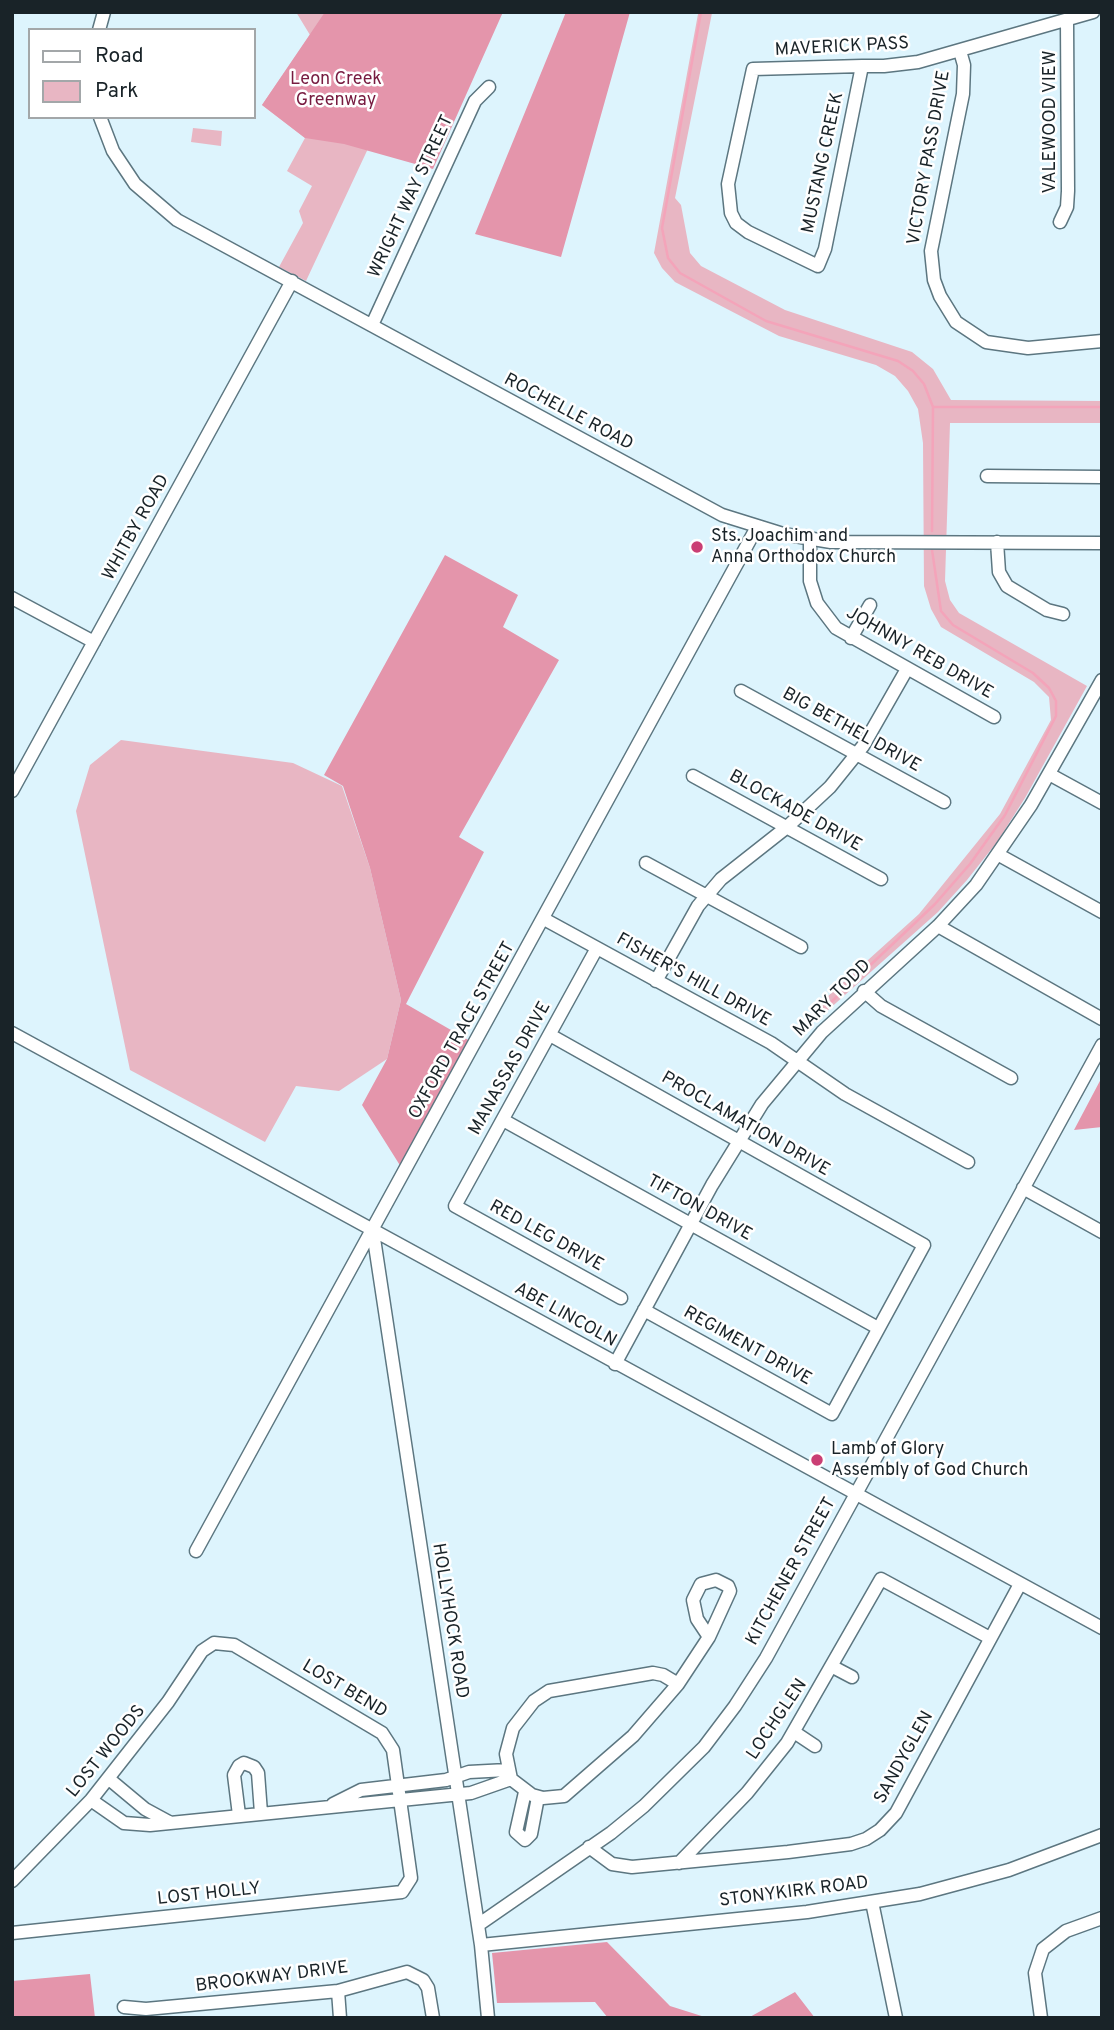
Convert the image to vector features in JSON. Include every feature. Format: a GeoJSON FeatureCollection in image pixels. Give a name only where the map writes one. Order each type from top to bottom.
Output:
{"type":"FeatureCollection","features":[{"type":"Feature","properties":{"kind":"street","name":"MAVERICK PASS"},"geometry":{"type":"LineString","coordinates":[[818,266],[748,232],[736,223],[731,213],[728,184],[753,69],[918,62],[1093,12]]}},
{"type":"Feature","properties":{"kind":"street","name":"VALEWOOD VIEW"},"geometry":{"type":"LineString","coordinates":[[1060,222],[1067,207],[1068,191],[1067,21]]}},
{"type":"Feature","properties":{"kind":"street","name":"VICTORY PASS DRIVE"},"geometry":{"type":"LineString","coordinates":[[960,51],[964,65],[963,94],[931,251],[934,280],[940,296],[956,322],[986,342],[1028,348],[1102,341]]}},
{"type":"Feature","properties":{"kind":"street","name":"MUSTANG CREEK"},"geometry":{"type":"LineString","coordinates":[[818,266],[825,249],[862,66]]}},
{"type":"Feature","properties":{"kind":"street","name":"WRIGHT WAY STREET"},"geometry":{"type":"LineString","coordinates":[[372,325],[475,101],[489,87]]}},
{"type":"Feature","properties":{"kind":"street","name":"ROCHELLE ROAD"},"geometry":{"type":"LineString","coordinates":[[101,119],[117,159],[148,198],[177,219],[722,515],[757,527],[810,539],[1102,543]]}},
{"type":"Feature","properties":{"kind":"street","name":"WHITBY ROAD"},"geometry":{"type":"LineString","coordinates":[[12,791],[292,281]]}},
{"type":"Feature","properties":{"kind":"street"},"geometry":{"type":"LineString","coordinates":[[987,476],[1102,477]]}},
{"type":"Feature","properties":{"kind":"street","name":"OXFORD TRACE STREET"},"geometry":{"type":"LineString","coordinates":[[196,1551],[757,527]]}},
{"type":"Feature","properties":{"kind":"street","name":"JOHNNY REB DRIVE"},"geometry":{"type":"LineString","coordinates":[[810,539],[810,581],[817,603],[830,623],[851,638],[994,717]]}},
{"type":"Feature","properties":{"kind":"street"},"geometry":{"type":"LineString","coordinates":[[998,542],[999,572],[1007,586],[1047,610],[1063,614]]}},
{"type":"Feature","properties":{"kind":"street"},"geometry":{"type":"LineString","coordinates":[[12,598],[94,642]]}},
{"type":"Feature","properties":{"kind":"street"},"geometry":{"type":"LineString","coordinates":[[851,638],[870,605]]}},
{"type":"Feature","properties":{"kind":"street"},"geometry":{"type":"LineString","coordinates":[[656,981],[706,896],[742,860],[787,827],[830,787],[857,755],[907,669]]}},
{"type":"Feature","properties":{"kind":"street","name":"MARY TODD"},"geometry":{"type":"LineString","coordinates":[[615,1364],[738,1140],[796,1062],[864,991],[938,926],[999,855],[1100,689]]}},
{"type":"Feature","properties":{"kind":"street","name":"BIG BETHEL DRIVE"},"geometry":{"type":"LineString","coordinates":[[741,691],[944,802]]}},
{"type":"Feature","properties":{"kind":"street"},"geometry":{"type":"LineString","coordinates":[[1049,774],[1102,803]]}},
{"type":"Feature","properties":{"kind":"street","name":"BLOCKADE DRIVE"},"geometry":{"type":"LineString","coordinates":[[693,776],[881,879]]}},
{"type":"Feature","properties":{"kind":"street"},"geometry":{"type":"LineString","coordinates":[[999,855],[1102,912]]}},
{"type":"Feature","properties":{"kind":"street"},"geometry":{"type":"LineString","coordinates":[[646,863],[801,947]]}},
{"type":"Feature","properties":{"kind":"street","name":"FISHER'S HILL DRIVE"},"geometry":{"type":"LineString","coordinates":[[544,919],[771,1043],[845,1094],[968,1162]]}},
{"type":"Feature","properties":{"kind":"street"},"geometry":{"type":"LineString","coordinates":[[938,926],[1102,1019]]}},
{"type":"Feature","properties":{"kind":"street","name":"MANASSAS DRIVE"},"geometry":{"type":"LineString","coordinates":[[455,1206],[597,948]]}},
{"type":"Feature","properties":{"kind":"street"},"geometry":{"type":"LineString","coordinates":[[864,991],[881,1006],[1011,1077]]}},
{"type":"Feature","properties":{"kind":"street","name":"ABE LINCOLN"},"geometry":{"type":"LineString","coordinates":[[12,1033],[1102,1628]]}},
{"type":"Feature","properties":{"kind":"street","name":"PROCLAMATION DRIVE"},"geometry":{"type":"LineString","coordinates":[[550,1035],[923,1245],[878,1328]]}},
{"type":"Feature","properties":{"kind":"street","name":"KITCHENER STREET"},"geometry":{"type":"LineString","coordinates":[[478,1925],[589,1847],[658,1793],[704,1747],[766,1658],[1102,1045]]}},
{"type":"Feature","properties":{"kind":"street","name":"TIFTON DRIVE"},"geometry":{"type":"LineString","coordinates":[[502,1120],[878,1328]]}},
{"type":"Feature","properties":{"kind":"street"},"geometry":{"type":"LineString","coordinates":[[1023,1188],[1102,1232]]}},
{"type":"Feature","properties":{"kind":"street","name":"RED LEG DRIVE"},"geometry":{"type":"LineString","coordinates":[[455,1206],[621,1298]]}},
{"type":"Feature","properties":{"kind":"street","name":"HOLLYHOCK ROAD"},"geometry":{"type":"LineString","coordinates":[[373,1230],[481,1945],[488,2018]]}},
{"type":"Feature","properties":{"kind":"street","name":"REGIMENT DRIVE"},"geometry":{"type":"LineString","coordinates":[[644,1310],[832,1414],[878,1328]]}},
{"type":"Feature","properties":{"kind":"street","name":"LOCHGLEN"},"geometry":{"type":"LineString","coordinates":[[679,1863],[762,1775],[794,1732],[881,1579],[990,1638]]}},
{"type":"Feature","properties":{"kind":"street","name":"SANDYGLEN"},"geometry":{"type":"LineString","coordinates":[[589,1847],[612,1864],[624,1867],[851,1844],[880,1830],[900,1806],[1020,1584]]}},
{"type":"Feature","properties":{"kind":"street"},"geometry":{"type":"LineString","coordinates":[[678,1684],[653,1673],[550,1691],[534,1701],[513,1728],[506,1754],[509,1774],[525,1792],[538,1797],[564,1796],[633,1736],[678,1684],[709,1637]]}},
{"type":"Feature","properties":{"kind":"street","name":"LOST WOODS"},"geometry":{"type":"LineString","coordinates":[[12,1881],[109,1779],[168,1702],[202,1651],[209,1645],[221,1642]]}},
{"type":"Feature","properties":{"kind":"street","name":"LOST BEND"},"geometry":{"type":"LineString","coordinates":[[221,1642],[234,1645],[382,1733],[393,1750],[411,1878],[408,1888]]}},
{"type":"Feature","properties":{"kind":"street"},"geometry":{"type":"LineString","coordinates":[[833,1667],[852,1677]]}},
{"type":"Feature","properties":{"kind":"street"},"geometry":{"type":"LineString","coordinates":[[794,1732],[815,1746]]}},
{"type":"Feature","properties":{"kind":"street"},"geometry":{"type":"LineString","coordinates":[[239,1815],[234,1776],[239,1766],[244,1763],[254,1767],[258,1773],[261,1813]]}},
{"type":"Feature","properties":{"kind":"street"},"geometry":{"type":"LineString","coordinates":[[333,1805],[353,1792],[446,1780],[469,1772],[509,1774]]}},
{"type":"Feature","properties":{"kind":"street"},"geometry":{"type":"LineString","coordinates":[[488,1772],[491,1786]]}},
{"type":"Feature","properties":{"kind":"street"},"geometry":{"type":"LineString","coordinates":[[91,1800],[124,1823],[150,1825],[478,1792],[509,1774]]}},
{"type":"Feature","properties":{"kind":"street"},"geometry":{"type":"LineString","coordinates":[[109,1779],[145,1809],[170,1822]]}},
{"type":"Feature","properties":{"kind":"street"},"geometry":{"type":"LineString","coordinates":[[525,1792],[516,1832],[524,1840],[531,1835],[538,1797]]}},
{"type":"Feature","properties":{"kind":"street"},"geometry":{"type":"LineString","coordinates":[[519,1816],[534,1820]]}},
{"type":"Feature","properties":{"kind":"street","name":"STONYKIRK ROAD"},"geometry":{"type":"LineString","coordinates":[[481,1945],[807,1912],[920,1894],[1009,1870],[1102,1835]]}},
{"type":"Feature","properties":{"kind":"street","name":"LOST HOLLY"},"geometry":{"type":"LineString","coordinates":[[12,1933],[394,1894],[408,1888]]}},
{"type":"Feature","properties":{"kind":"street"},"geometry":{"type":"LineString","coordinates":[[872,1902],[896,2018]]}},
{"type":"Feature","properties":{"kind":"street"},"geometry":{"type":"LineString","coordinates":[[1041,2018],[1035,1973],[1043,1950],[1066,1931],[1102,1918]]}},
{"type":"Feature","properties":{"kind":"street","name":"BROOKWAY DRIVE"},"geometry":{"type":"LineString","coordinates":[[124,2007],[146,2013],[338,1991],[407,1972],[423,1980],[428,1988],[433,2018]]}},
{"type":"Feature","properties":{"kind":"street"},"geometry":{"type":"LineString","coordinates":[[338,1991],[340,2018]]}},
{"type":"Feature","properties":{"kind":"green space","name":"Leon Creek Greenway"},"geometry":{"type":"Polygon","coordinates":[[[296,12],[432,12],[306,281],[279,267],[303,223],[299,211],[312,186],[287,171],[305,138],[262,105],[310,35],[296,12]]]}},
{"type":"Feature","properties":{"kind":"green space"},"geometry":{"type":"Polygon","coordinates":[[[325,12],[503,12],[433,169],[344,144],[305,138],[262,105],[325,12]]]}},
{"type":"Feature","properties":{"kind":"green space"},"geometry":{"type":"Polygon","coordinates":[[[566,12],[630,12],[561,257],[475,234],[566,12]]]}},
{"type":"Feature","properties":{"kind":"green space"},"geometry":{"type":"Polygon","coordinates":[[[630,12],[831,12],[712,13],[675,198],[681,205],[690,253],[701,266],[785,310],[912,352],[933,369],[951,400],[1102,401],[1102,423],[950,423],[945,581],[950,600],[959,613],[1087,686],[1025,798],[997,842],[967,880],[938,912],[827,1011],[817,1006],[919,914],[1000,814],[1051,720],[1049,697],[1034,682],[941,627],[931,609],[924,586],[923,443],[918,409],[895,376],[876,365],[779,336],[675,282],[662,268],[654,253],[698,14],[630,12]]]}},
{"type":"Feature","properties":{"kind":"green space"},"geometry":{"type":"Polygon","coordinates":[[[193,128],[222,131],[221,146],[191,142],[193,128]]]}},
{"type":"Feature","properties":{"kind":"green space"},"geometry":{"type":"Polygon","coordinates":[[[445,555],[518,595],[503,627],[559,660],[459,837],[484,852],[406,1004],[470,1041],[401,1167],[362,1105],[387,1059],[401,1000],[370,868],[343,786],[324,775],[445,555]]]}},
{"type":"Feature","properties":{"kind":"green space"},"geometry":{"type":"Polygon","coordinates":[[[121,740],[293,763],[342,786],[370,868],[401,1000],[387,1059],[339,1091],[296,1086],[265,1142],[130,1070],[76,811],[90,765],[121,740]]]}},
{"type":"Feature","properties":{"kind":"green space"},"geometry":{"type":"Polygon","coordinates":[[[1102,1077],[1102,1127],[1074,1130],[1102,1077]]]}},
{"type":"Feature","properties":{"kind":"green space"},"geometry":{"type":"Polygon","coordinates":[[[607,1942],[670,2006],[708,2018],[608,2018],[595,2002],[497,2003],[492,1953],[607,1942]]]}},
{"type":"Feature","properties":{"kind":"green space"},"geometry":{"type":"Polygon","coordinates":[[[90,1974],[95,2018],[12,2018],[12,1981],[90,1974]]]}},
{"type":"Feature","properties":{"kind":"green space"},"geometry":{"type":"Polygon","coordinates":[[[795,1992],[815,2018],[748,2018],[795,1992]]]}},
{"type":"Feature","properties":{"kind":"waterway"},"geometry":{"type":"LineString","coordinates":[[701,12],[662,228],[668,258],[680,273],[766,321],[898,361],[913,371],[924,384],[933,407],[932,531]]}},
{"type":"Feature","properties":{"kind":"waterway"},"geometry":{"type":"LineString","coordinates":[[934,407],[1102,407]]}},
{"type":"Feature","properties":{"kind":"waterway"},"geometry":{"type":"LineString","coordinates":[[827,1006],[935,904],[970,864],[1005,815],[1056,716],[1056,701],[1049,688],[1033,673],[953,625],[941,611],[932,550]]}},
{"type":"Feature","properties":{"kind":"place","name":"Sts. Joachim and Anna Orthodox Church"},"geometry":{"type":"Point","coordinates":[697,547]}},
{"type":"Feature","properties":{"kind":"place","name":"Lamb of Glory Assembly of God Church"},"geometry":{"type":"Point","coordinates":[817,1460]}}]}
